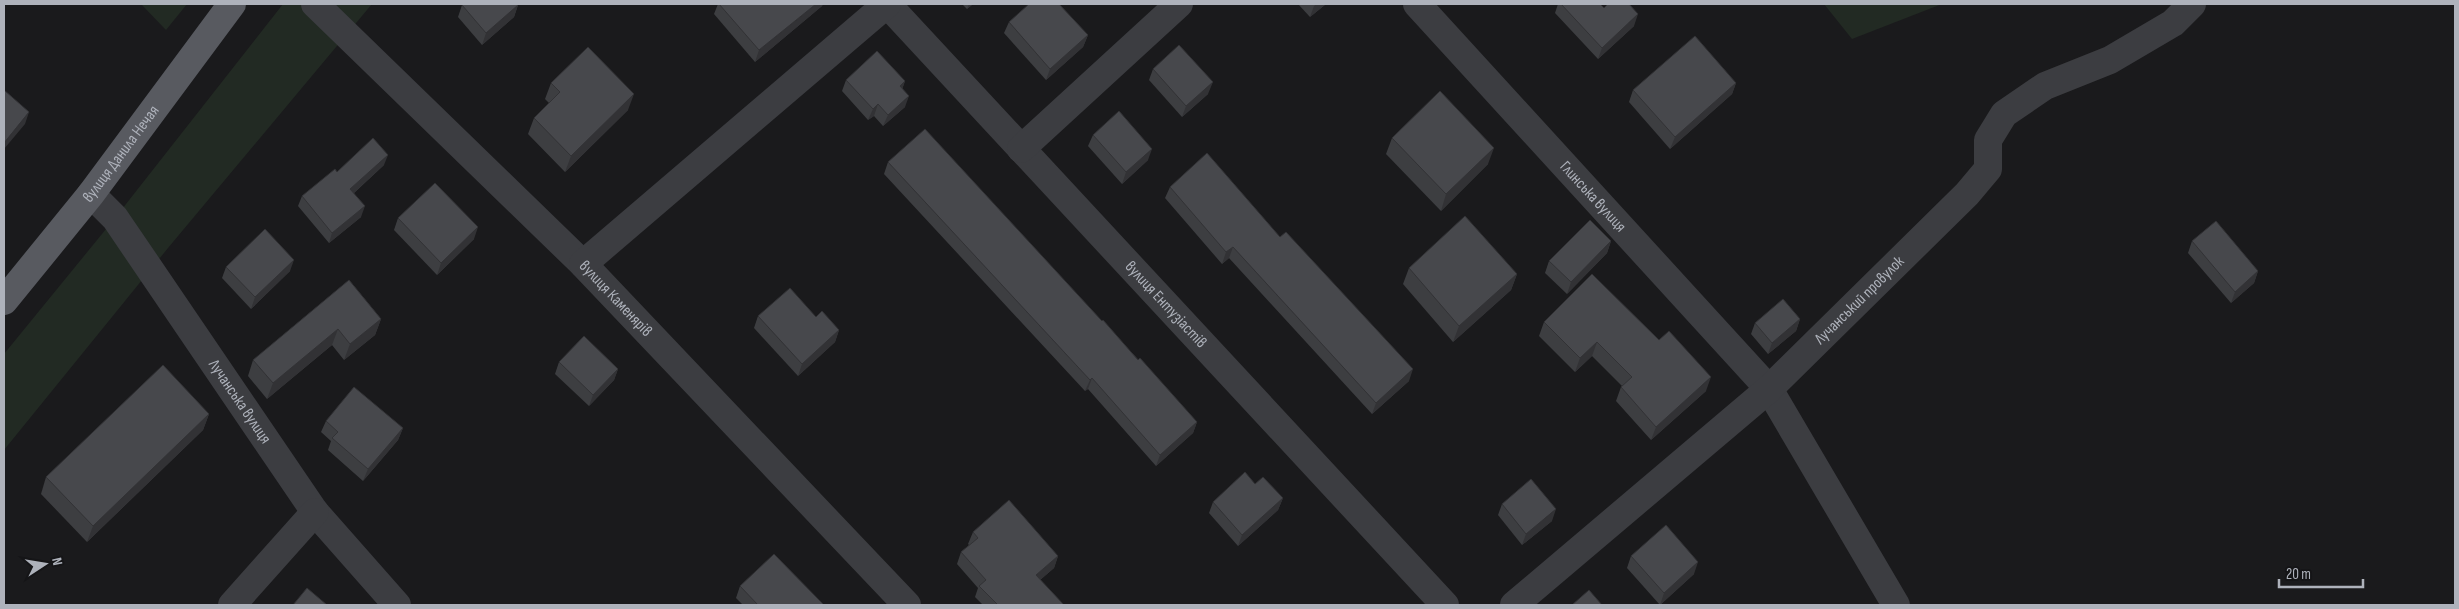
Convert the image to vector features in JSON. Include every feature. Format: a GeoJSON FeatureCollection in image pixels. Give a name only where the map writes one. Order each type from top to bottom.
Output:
{"type":"FeatureCollection","features":[{"type":"Feature","properties":{"kind":"main road","name":"вулиця Данила Нечая"},"geometry":{"type":"LineString","coordinates":[[4,301],[91,194],[232,4]]}},
{"type":"Feature","properties":{"kind":"street","name":"вулиця Каменярів"},"geometry":{"type":"LineString","coordinates":[[315,4],[583,264],[907,605]]}},
{"type":"Feature","properties":{"kind":"street"},"geometry":{"type":"LineString","coordinates":[[583,264],[887,4]]}},
{"type":"Feature","properties":{"kind":"street","name":"вулиця Ентузіастів"},"geometry":{"type":"LineString","coordinates":[[887,4],[1444,605]]}},
{"type":"Feature","properties":{"kind":"street"},"geometry":{"type":"LineString","coordinates":[[1021,149],[1179,4]]}},
{"type":"Feature","properties":{"kind":"street","name":"Глинська вулиця"},"geometry":{"type":"LineString","coordinates":[[1417,4],[1769,390],[1896,605]]}},
{"type":"Feature","properties":{"kind":"street","name":"Лучанський провулок"},"geometry":{"type":"LineString","coordinates":[[1514,605],[1769,390],[1967,194],[1988,169],[1988,140],[2004,114],[2045,86],[2110,60],[2173,23],[2192,4]]}},
{"type":"Feature","properties":{"kind":"street","name":"Лучанська вулиця"},"geometry":{"type":"LineString","coordinates":[[91,194],[115,218],[315,512],[397,605]]}},
{"type":"Feature","properties":{"kind":"street"},"geometry":{"type":"LineString","coordinates":[[232,605],[315,512]]}},
{"type":"Feature","properties":{"kind":"shaded area"},"geometry":{"type":"Polygon","coordinates":[[[141,4],[187,4],[166,30],[141,4]]]}},
{"type":"Feature","properties":{"kind":"shaded area"},"geometry":{"type":"Polygon","coordinates":[[[283,4],[372,4],[168,248],[4,450],[4,354],[115,218],[283,4]]]}},
{"type":"Feature","properties":{"kind":"shaded area"},"geometry":{"type":"Polygon","coordinates":[[[1824,4],[1942,4],[1852,39],[1824,4]]]}},
{"type":"Feature","properties":{"kind":"building"},"geometry":{"type":"Polygon","coordinates":[[[719,4],[816,4],[759,50],[719,4]]]}},
{"type":"Feature","properties":{"kind":"building"},"geometry":{"type":"Polygon","coordinates":[[[1029,4],[1059,4],[1088,35],[1050,69],[1009,22],[1029,4]]]}},
{"type":"Feature","properties":{"kind":"building"},"geometry":{"type":"Polygon","coordinates":[[[1561,4],[1600,4],[1604,8],[1608,4],[1629,4],[1638,14],[1602,48],[1561,4]]]}},
{"type":"Feature","properties":{"kind":"building"},"geometry":{"type":"Polygon","coordinates":[[[462,5],[518,5],[486,33],[462,5]]]}},
{"type":"Feature","properties":{"kind":"building"},"geometry":{"type":"Polygon","coordinates":[[[1695,36],[1736,83],[1675,137],[1633,90],[1695,36]]]}},
{"type":"Feature","properties":{"kind":"building"},"geometry":{"type":"Polygon","coordinates":[[[1179,45],[1213,82],[1186,106],[1153,69],[1179,45]]]}},
{"type":"Feature","properties":{"kind":"building"},"geometry":{"type":"Polygon","coordinates":[[[588,47],[634,94],[571,156],[534,118],[560,92],[551,83],[588,47]]]}},
{"type":"Feature","properties":{"kind":"building"},"geometry":{"type":"Polygon","coordinates":[[[877,51],[905,81],[900,86],[909,96],[888,115],[878,104],[873,109],[846,80],[877,51]]]}},
{"type":"Feature","properties":{"kind":"building"},"geometry":{"type":"Polygon","coordinates":[[[4,90],[29,112],[4,143],[4,90]]]}},
{"type":"Feature","properties":{"kind":"building"},"geometry":{"type":"Polygon","coordinates":[[[1440,91],[1494,148],[1446,194],[1392,138],[1440,91]]]}},
{"type":"Feature","properties":{"kind":"building"},"geometry":{"type":"Polygon","coordinates":[[[1119,111],[1152,149],[1126,172],[1093,135],[1119,111]]]}},
{"type":"Feature","properties":{"kind":"building"},"geometry":{"type":"Polygon","coordinates":[[[925,129],[1138,360],[1140,358],[1197,422],[1160,455],[1092,378],[1090,380],[888,162],[925,129]]]}},
{"type":"Feature","properties":{"kind":"building"},"geometry":{"type":"Polygon","coordinates":[[[373,138],[388,155],[350,189],[365,206],[332,233],[302,196],[335,169],[337,172],[373,138]]]}},
{"type":"Feature","properties":{"kind":"building"},"geometry":{"type":"Polygon","coordinates":[[[1207,153],[1280,237],[1286,232],[1413,369],[1376,403],[1233,247],[1226,252],[1170,187],[1207,153]]]}},
{"type":"Feature","properties":{"kind":"building"},"geometry":{"type":"Polygon","coordinates":[[[435,183],[478,227],[441,263],[398,218],[435,183]]]}},
{"type":"Feature","properties":{"kind":"building"},"geometry":{"type":"Polygon","coordinates":[[[1465,216],[1517,274],[1459,326],[1409,268],[1465,216]]]}},
{"type":"Feature","properties":{"kind":"building"},"geometry":{"type":"Polygon","coordinates":[[[1590,220],[1611,241],[1571,282],[1549,261],[1590,220]]]}},
{"type":"Feature","properties":{"kind":"building"},"geometry":{"type":"Polygon","coordinates":[[[2216,221],[2258,271],[2235,292],[2192,241],[2216,221]]]}},
{"type":"Feature","properties":{"kind":"building"},"geometry":{"type":"Polygon","coordinates":[[[265,229],[294,260],[255,297],[226,267],[265,229]]]}},
{"type":"Feature","properties":{"kind":"building"},"geometry":{"type":"Polygon","coordinates":[[[1592,274],[1659,340],[1669,331],[1711,377],[1656,427],[1621,387],[1632,377],[1597,342],[1580,358],[1544,322],[1592,274]]]}},
{"type":"Feature","properties":{"kind":"building"},"geometry":{"type":"Polygon","coordinates":[[[349,280],[381,319],[350,344],[338,329],[273,383],[253,360],[349,280]]]}},
{"type":"Feature","properties":{"kind":"building"},"geometry":{"type":"Polygon","coordinates":[[[790,288],[816,317],[822,311],[839,330],[802,364],[758,316],[790,288]]]}},
{"type":"Feature","properties":{"kind":"building"},"geometry":{"type":"Polygon","coordinates":[[[1783,299],[1800,319],[1772,343],[1755,323],[1783,299]]]}},
{"type":"Feature","properties":{"kind":"building"},"geometry":{"type":"Polygon","coordinates":[[[584,336],[618,369],[593,395],[559,362],[584,336]]]}},
{"type":"Feature","properties":{"kind":"building"},"geometry":{"type":"Polygon","coordinates":[[[163,365],[209,414],[93,526],[46,477],[163,365]]]}},
{"type":"Feature","properties":{"kind":"building"},"geometry":{"type":"Polygon","coordinates":[[[354,387],[403,428],[368,469],[332,438],[338,432],[326,421],[354,387]]]}},
{"type":"Feature","properties":{"kind":"building"},"geometry":{"type":"Polygon","coordinates":[[[1245,472],[1255,484],[1263,477],[1283,498],[1242,535],[1213,502],[1245,472]]]}},
{"type":"Feature","properties":{"kind":"building"},"geometry":{"type":"Polygon","coordinates":[[[1531,479],[1556,509],[1526,534],[1502,504],[1531,479]]]}},
{"type":"Feature","properties":{"kind":"building"},"geometry":{"type":"Polygon","coordinates":[[[1009,500],[1058,556],[1036,575],[1064,605],[998,605],[979,586],[986,580],[961,552],[978,538],[973,532],[1009,500]]]}},
{"type":"Feature","properties":{"kind":"building"},"geometry":{"type":"Polygon","coordinates":[[[1666,525],[1698,562],[1664,593],[1631,556],[1666,525]]]}},
{"type":"Feature","properties":{"kind":"building"},"geometry":{"type":"Polygon","coordinates":[[[774,554],[824,605],[758,605],[740,586],[774,554]]]}},
{"type":"Feature","properties":{"kind":"building"},"geometry":{"type":"Polygon","coordinates":[[[307,588],[327,605],[293,605],[307,588]]]}},
{"type":"Feature","properties":{"kind":"building"},"geometry":{"type":"Polygon","coordinates":[[[1589,590],[1602,605],[1572,605],[1589,590]]]}}]}
